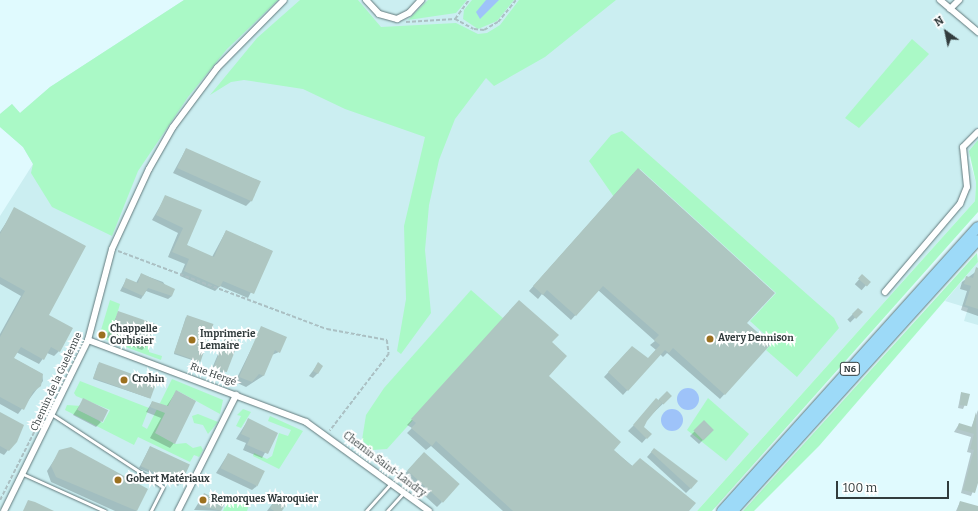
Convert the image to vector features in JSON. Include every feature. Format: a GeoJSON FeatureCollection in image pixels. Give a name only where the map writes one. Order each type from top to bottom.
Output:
{"type":"FeatureCollection","features":[{"type":"Feature","properties":{"kind":"main road","name":"N6"},"geometry":{"type":"LineString","coordinates":[[722,511],[978,227]]}},
{"type":"Feature","properties":{"kind":"main road","name":"N6"},"geometry":{"type":"LineString","coordinates":[[733,511],[978,240]]}},
{"type":"Feature","properties":{"kind":"street","name":"Chemin de la Guelenne"},"geometry":{"type":"LineString","coordinates":[[4,511],[53,415],[88,340],[112,249],[149,169],[187,107],[232,51],[284,0]]}},
{"type":"Feature","properties":{"kind":"street"},"geometry":{"type":"LineString","coordinates":[[366,0],[379,14],[397,19],[409,13],[421,0]]}},
{"type":"Feature","properties":{"kind":"street"},"geometry":{"type":"LineString","coordinates":[[940,0],[978,32]]}},
{"type":"Feature","properties":{"kind":"street"},"geometry":{"type":"LineString","coordinates":[[950,9],[959,0]]}},
{"type":"Feature","properties":{"kind":"street"},"geometry":{"type":"LineString","coordinates":[[885,292],[960,204],[967,188],[963,147],[978,132]]}},
{"type":"Feature","properties":{"kind":"street","name":"Rue Hergé"},"geometry":{"type":"LineString","coordinates":[[88,340],[306,422],[327,435]]}},
{"type":"Feature","properties":{"kind":"street"},"geometry":{"type":"LineString","coordinates":[[178,511],[236,395]]}},
{"type":"Feature","properties":{"kind":"street","name":"Chemin Saint-Landry"},"geometry":{"type":"LineString","coordinates":[[327,435],[429,511]]}},
{"type":"Feature","properties":{"kind":"lane"},"geometry":{"type":"LineString","coordinates":[[53,415],[163,487],[151,511]]}},
{"type":"Feature","properties":{"kind":"lane"},"geometry":{"type":"LineString","coordinates":[[23,474],[105,511]]}},
{"type":"Feature","properties":{"kind":"lane"},"geometry":{"type":"LineString","coordinates":[[366,511],[391,482]]}},
{"type":"Feature","properties":{"kind":"lane"},"geometry":{"type":"LineString","coordinates":[[387,511],[404,491]]}},
{"type":"Feature","properties":{"kind":"path"},"geometry":{"type":"LineString","coordinates":[[455,19],[469,0]]}},
{"type":"Feature","properties":{"kind":"path"},"geometry":{"type":"LineString","coordinates":[[397,19],[413,23],[455,19],[474,29],[484,30],[498,22],[516,0]]}},
{"type":"Feature","properties":{"kind":"path"},"geometry":{"type":"LineString","coordinates":[[112,249],[327,329],[387,340],[389,354],[327,435]]}},
{"type":"Feature","properties":{"kind":"path"},"geometry":{"type":"LineString","coordinates":[[74,352],[84,327]]}},
{"type":"Feature","properties":{"kind":"path"},"geometry":{"type":"LineString","coordinates":[[0,500],[43,415]]}},
{"type":"Feature","properties":{"kind":"shaded area"},"geometry":{"type":"Polygon","coordinates":[[[184,0],[978,0],[978,140],[969,158],[976,183],[975,201],[697,511],[0,511],[0,216],[33,164],[23,147],[0,127],[0,114],[12,104],[20,113],[50,87],[184,0]]]}},
{"type":"Feature","properties":{"kind":"shaded area"},"geometry":{"type":"Polygon","coordinates":[[[978,262],[978,325],[964,321],[968,308],[945,301],[978,262]]]}},
{"type":"Feature","properties":{"kind":"green space"},"geometry":{"type":"Polygon","coordinates":[[[184,0],[278,0],[227,49],[188,97],[138,171],[112,236],[52,207],[31,173],[33,164],[23,147],[0,127],[0,114],[12,104],[20,113],[50,87],[184,0]]]}},
{"type":"Feature","properties":{"kind":"green space"},"geometry":{"type":"Polygon","coordinates":[[[300,0],[358,0],[381,27],[456,23],[478,34],[487,33],[500,25],[519,0],[616,0],[545,57],[494,86],[486,78],[455,119],[439,160],[429,205],[425,250],[431,313],[401,354],[397,351],[406,299],[404,226],[425,137],[345,109],[303,89],[244,80],[231,82],[210,95],[257,38],[300,0]]]}},
{"type":"Feature","properties":{"kind":"green space"},"geometry":{"type":"Polygon","coordinates":[[[428,0],[467,0],[456,13],[408,20],[428,0]]]}},
{"type":"Feature","properties":{"kind":"green space"},"geometry":{"type":"Polygon","coordinates":[[[472,0],[514,0],[497,21],[478,29],[463,19],[464,10],[472,0]]]}},
{"type":"Feature","properties":{"kind":"green space"},"geometry":{"type":"Polygon","coordinates":[[[912,39],[929,54],[859,128],[845,118],[912,39]]]}},
{"type":"Feature","properties":{"kind":"green space"},"geometry":{"type":"Polygon","coordinates":[[[622,131],[834,318],[839,328],[797,377],[766,350],[773,342],[750,321],[776,293],[640,169],[614,197],[589,161],[611,135],[622,131]]]}},
{"type":"Feature","properties":{"kind":"green space"},"geometry":{"type":"Polygon","coordinates":[[[978,140],[978,212],[712,511],[697,511],[975,201],[976,183],[969,151],[978,140]]]}},
{"type":"Feature","properties":{"kind":"green space"},"geometry":{"type":"Polygon","coordinates":[[[977,253],[978,262],[819,446],[754,511],[743,511],[977,253]]]}},
{"type":"Feature","properties":{"kind":"green space"},"geometry":{"type":"Polygon","coordinates":[[[471,290],[504,319],[387,449],[372,450],[362,440],[366,415],[384,388],[471,290]]]}},
{"type":"Feature","properties":{"kind":"green space"},"geometry":{"type":"Polygon","coordinates":[[[110,300],[120,304],[112,332],[149,346],[149,352],[162,356],[161,360],[104,339],[101,330],[110,300]]]}},
{"type":"Feature","properties":{"kind":"green space"},"geometry":{"type":"Polygon","coordinates":[[[172,379],[223,400],[220,414],[178,391],[156,433],[176,444],[186,443],[193,448],[201,446],[203,450],[199,457],[194,455],[190,462],[138,437],[134,445],[65,410],[67,405],[81,406],[79,410],[103,423],[110,410],[76,396],[74,393],[80,381],[149,408],[142,426],[147,429],[172,379]]]}},
{"type":"Feature","properties":{"kind":"green space"},"geometry":{"type":"Polygon","coordinates":[[[708,398],[749,434],[726,461],[687,430],[708,398]]]}},
{"type":"Feature","properties":{"kind":"green space"},"geometry":{"type":"Polygon","coordinates":[[[243,409],[251,412],[241,428],[236,426],[241,416],[237,415],[243,409]]]}},
{"type":"Feature","properties":{"kind":"green space"},"geometry":{"type":"Polygon","coordinates":[[[198,414],[218,422],[208,434],[203,425],[194,423],[192,416],[198,414]]]}},
{"type":"Feature","properties":{"kind":"green space"},"geometry":{"type":"Polygon","coordinates":[[[270,416],[303,431],[279,469],[253,456],[254,453],[267,459],[272,456],[279,433],[288,436],[291,430],[268,421],[270,416]]]}},
{"type":"Feature","properties":{"kind":"green space"},"geometry":{"type":"Polygon","coordinates":[[[230,496],[249,505],[247,511],[223,511],[230,496]]]}},
{"type":"Feature","properties":{"kind":"water"},"geometry":{"type":"Polygon","coordinates":[[[486,0],[499,0],[480,19],[476,12],[486,0]]]}},
{"type":"Feature","properties":{"kind":"water"},"geometry":{"type":"Polygon","coordinates":[[[688,388],[696,391],[699,399],[696,407],[688,410],[680,407],[677,399],[680,391],[688,388]]]}},
{"type":"Feature","properties":{"kind":"water"},"geometry":{"type":"Polygon","coordinates":[[[672,409],[680,412],[683,420],[680,428],[672,431],[664,428],[661,420],[664,412],[672,409]]]}},
{"type":"Feature","properties":{"kind":"building"},"geometry":{"type":"Polygon","coordinates":[[[186,148],[261,181],[252,201],[177,168],[186,148]]]}},
{"type":"Feature","properties":{"kind":"building"},"geometry":{"type":"Polygon","coordinates":[[[638,168],[775,293],[747,323],[771,344],[725,395],[673,348],[669,353],[665,350],[628,391],[608,372],[632,346],[648,358],[660,345],[654,340],[659,335],[603,286],[576,316],[547,290],[543,295],[533,286],[638,168]]]}},
{"type":"Feature","properties":{"kind":"building"},"geometry":{"type":"Polygon","coordinates":[[[165,195],[202,210],[187,245],[214,257],[226,230],[273,251],[254,294],[223,281],[220,287],[184,271],[189,259],[172,252],[183,228],[156,215],[165,195]]]}},
{"type":"Feature","properties":{"kind":"building"},"geometry":{"type":"Polygon","coordinates":[[[14,207],[86,246],[49,315],[73,328],[60,352],[51,347],[44,360],[21,347],[14,358],[43,374],[41,386],[33,392],[24,410],[0,397],[0,337],[25,291],[0,277],[0,234],[14,207]]]}},
{"type":"Feature","properties":{"kind":"building"},"geometry":{"type":"Polygon","coordinates":[[[976,267],[978,268],[978,309],[965,305],[971,286],[964,284],[966,276],[973,278],[976,267]]]}},
{"type":"Feature","properties":{"kind":"building"},"geometry":{"type":"Polygon","coordinates":[[[141,273],[175,289],[172,296],[148,288],[143,296],[123,287],[126,278],[138,283],[141,273]]]}},
{"type":"Feature","properties":{"kind":"building"},"geometry":{"type":"Polygon","coordinates":[[[862,274],[871,282],[867,286],[858,278],[862,274]]]}},
{"type":"Feature","properties":{"kind":"building"},"geometry":{"type":"Polygon","coordinates":[[[519,300],[559,335],[552,342],[567,356],[549,376],[621,442],[614,450],[632,466],[640,458],[696,503],[689,511],[513,511],[436,441],[432,446],[411,428],[416,423],[411,419],[519,300]]]}},
{"type":"Feature","properties":{"kind":"building"},"geometry":{"type":"Polygon","coordinates":[[[858,308],[863,312],[856,319],[852,314],[858,308]]]}},
{"type":"Feature","properties":{"kind":"building"},"geometry":{"type":"Polygon","coordinates":[[[118,311],[155,324],[148,344],[111,332],[118,311]]]}},
{"type":"Feature","properties":{"kind":"building","name":"Imprimerie Lemaire"},"geometry":{"type":"Polygon","coordinates":[[[187,315],[213,324],[200,362],[174,353],[187,315]]]}},
{"type":"Feature","properties":{"kind":"building"},"geometry":{"type":"Polygon","coordinates":[[[261,326],[287,337],[280,353],[275,350],[264,376],[259,374],[252,382],[239,377],[261,326]]]}},
{"type":"Feature","properties":{"kind":"building"},"geometry":{"type":"Polygon","coordinates":[[[228,330],[241,335],[227,372],[214,367],[228,330]]]}},
{"type":"Feature","properties":{"kind":"building","name":"Crohin"},"geometry":{"type":"Polygon","coordinates":[[[99,362],[156,383],[151,399],[93,378],[99,362]]]}},
{"type":"Feature","properties":{"kind":"building"},"geometry":{"type":"Polygon","coordinates":[[[318,362],[323,366],[318,374],[313,371],[318,362]]]}},
{"type":"Feature","properties":{"kind":"building"},"geometry":{"type":"Polygon","coordinates":[[[176,390],[196,401],[175,444],[155,433],[165,413],[150,407],[152,401],[168,406],[176,390]]]}},
{"type":"Feature","properties":{"kind":"building"},"geometry":{"type":"Polygon","coordinates":[[[667,391],[672,396],[663,404],[659,399],[667,391]]]}},
{"type":"Feature","properties":{"kind":"building"},"geometry":{"type":"Polygon","coordinates":[[[961,392],[970,394],[967,406],[960,405],[961,392]]]}},
{"type":"Feature","properties":{"kind":"building"},"geometry":{"type":"Polygon","coordinates":[[[83,398],[108,410],[102,422],[77,410],[83,398]]]}},
{"type":"Feature","properties":{"kind":"building"},"geometry":{"type":"Polygon","coordinates":[[[656,398],[662,403],[644,427],[652,434],[647,439],[633,425],[656,398]]]}},
{"type":"Feature","properties":{"kind":"building"},"geometry":{"type":"Polygon","coordinates":[[[0,412],[24,425],[17,442],[9,451],[0,446],[0,412]]]}},
{"type":"Feature","properties":{"kind":"building"},"geometry":{"type":"Polygon","coordinates":[[[976,412],[978,483],[975,493],[963,490],[974,450],[970,449],[974,434],[957,429],[959,423],[972,427],[976,412]]]}},
{"type":"Feature","properties":{"kind":"building"},"geometry":{"type":"Polygon","coordinates":[[[248,418],[278,433],[268,454],[247,445],[250,438],[241,434],[248,418]]]}},
{"type":"Feature","properties":{"kind":"building"},"geometry":{"type":"Polygon","coordinates":[[[704,420],[714,430],[703,441],[693,431],[704,420]]]}},
{"type":"Feature","properties":{"kind":"building"},"geometry":{"type":"Polygon","coordinates":[[[150,446],[190,465],[181,485],[141,466],[150,446]]]}},
{"type":"Feature","properties":{"kind":"building"},"geometry":{"type":"Polygon","coordinates":[[[71,447],[148,489],[137,511],[56,477],[51,466],[59,450],[71,447]]]}},
{"type":"Feature","properties":{"kind":"building"},"geometry":{"type":"Polygon","coordinates":[[[654,448],[698,481],[691,489],[651,452],[654,448]]]}},
{"type":"Feature","properties":{"kind":"building"},"geometry":{"type":"Polygon","coordinates":[[[424,452],[460,484],[443,503],[407,471],[424,452]]]}},
{"type":"Feature","properties":{"kind":"building"},"geometry":{"type":"Polygon","coordinates":[[[228,453],[265,471],[257,486],[221,468],[228,453]]]}},
{"type":"Feature","properties":{"kind":"building"},"geometry":{"type":"Polygon","coordinates":[[[204,493],[225,503],[221,511],[198,505],[204,493]]]}},
{"type":"Feature","properties":{"kind":"building"},"geometry":{"type":"Polygon","coordinates":[[[280,493],[290,499],[282,511],[274,511],[270,508],[280,493]]]}},
{"type":"Feature","properties":{"kind":"building"},"geometry":{"type":"Polygon","coordinates":[[[28,500],[35,502],[54,511],[23,511],[28,500]]]}},
{"type":"Feature","properties":{"kind":"building"},"geometry":{"type":"Polygon","coordinates":[[[960,501],[978,506],[978,511],[957,511],[960,501]]]}},
{"type":"Feature","properties":{"kind":"place","name":"Chappelle Corbisier"},"geometry":{"type":"Point","coordinates":[102,335]}},
{"type":"Feature","properties":{"kind":"place","name":"Avery Dennison"},"geometry":{"type":"Point","coordinates":[710,339]}},
{"type":"Feature","properties":{"kind":"place","name":"Imprimerie Lemaire"},"geometry":{"type":"Point","coordinates":[192,340]}},
{"type":"Feature","properties":{"kind":"place","name":"Crohin"},"geometry":{"type":"Point","coordinates":[124,380]}},
{"type":"Feature","properties":{"kind":"place","name":"Gobert Matériaux"},"geometry":{"type":"Point","coordinates":[118,480]}},
{"type":"Feature","properties":{"kind":"place","name":"Remorques Waroquier"},"geometry":{"type":"Point","coordinates":[203,500]}}]}
